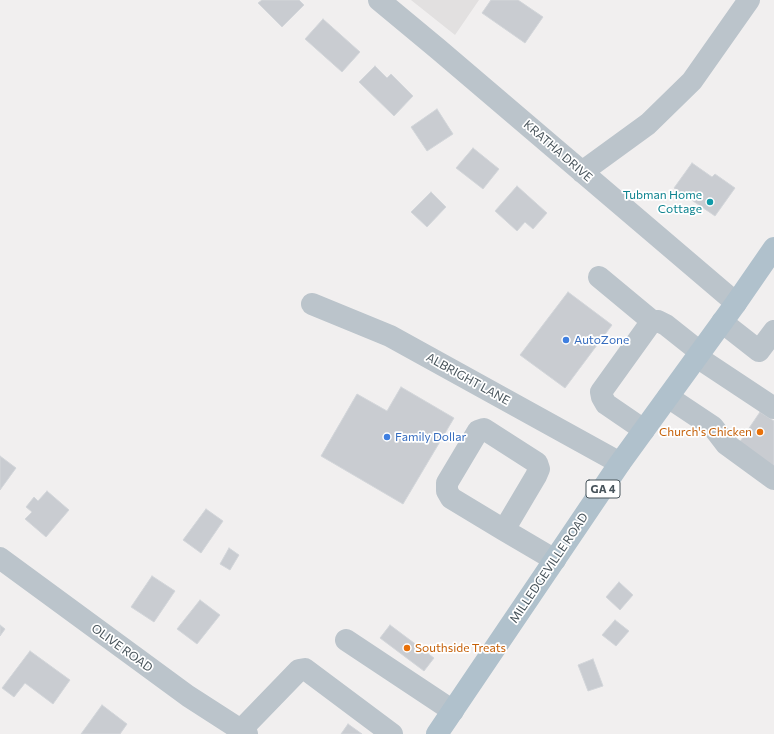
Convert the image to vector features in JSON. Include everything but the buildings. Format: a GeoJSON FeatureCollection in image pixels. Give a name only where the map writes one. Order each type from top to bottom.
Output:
{"type":"FeatureCollection","features":[{"type":"Feature","properties":{"kind":"main road","name":"MILLEDGEVILLE ROAD"},"geometry":{"type":"LineString","coordinates":[[437,734],[620,463],[722,322],[772,256]]}},
{"type":"Feature","properties":{"kind":"street","name":"KRATHA DRIVE"},"geometry":{"type":"LineString","coordinates":[[379,0],[736,303]]}},
{"type":"Feature","properties":{"kind":"street"},"geometry":{"type":"LineString","coordinates":[[582,172],[648,124],[692,81],[749,0]]}},
{"type":"Feature","properties":{"kind":"street"},"geometry":{"type":"LineString","coordinates":[[599,277],[652,321],[658,321],[666,325],[699,354],[774,408]]}},
{"type":"Feature","properties":{"kind":"street","name":"ALBRIGHT LANE"},"geometry":{"type":"LineString","coordinates":[[312,304],[390,336],[620,463]]}},
{"type":"Feature","properties":{"kind":"street"},"geometry":{"type":"LineString","coordinates":[[644,430],[606,404],[601,392],[652,321]]}},
{"type":"Feature","properties":{"kind":"street"},"geometry":{"type":"LineString","coordinates":[[722,322],[759,351],[774,331]]}},
{"type":"Feature","properties":{"kind":"street"},"geometry":{"type":"LineString","coordinates":[[668,397],[713,426],[726,444],[774,478]]}},
{"type":"Feature","properties":{"kind":"street"},"geometry":{"type":"LineString","coordinates":[[504,530],[536,476],[538,469],[536,462],[484,429],[478,431],[447,483],[447,491],[451,498],[504,530],[555,560]]}},
{"type":"Feature","properties":{"kind":"street","name":"OLIVE ROAD"},"geometry":{"type":"LineString","coordinates":[[0,558],[188,696],[244,732]]}},
{"type":"Feature","properties":{"kind":"street"},"geometry":{"type":"LineString","coordinates":[[346,640],[453,711]]}},
{"type":"Feature","properties":{"kind":"street"},"geometry":{"type":"LineString","coordinates":[[244,732],[299,670],[305,669],[392,734]]}},
{"type":"Feature","properties":{"kind":"shaded area"},"geometry":{"type":"Polygon","coordinates":[[[411,0],[479,0],[455,35],[411,0]]]}},
{"type":"Feature","properties":{"kind":"place","name":"Tubman Home Cottage"},"geometry":{"type":"Point","coordinates":[710,202]}},
{"type":"Feature","properties":{"kind":"place","name":"AutoZone"},"geometry":{"type":"Point","coordinates":[566,340]}},
{"type":"Feature","properties":{"kind":"place","name":"Church's Chicken"},"geometry":{"type":"Point","coordinates":[760,432]}},
{"type":"Feature","properties":{"kind":"place","name":"Family Dollar"},"geometry":{"type":"Point","coordinates":[387,437]}},
{"type":"Feature","properties":{"kind":"place","name":"Southside Treats"},"geometry":{"type":"Point","coordinates":[407,648]}}]}
